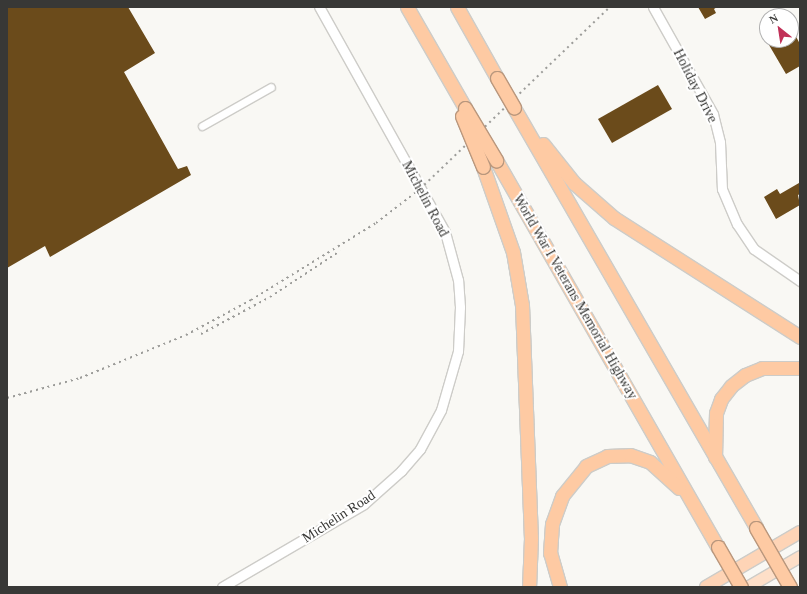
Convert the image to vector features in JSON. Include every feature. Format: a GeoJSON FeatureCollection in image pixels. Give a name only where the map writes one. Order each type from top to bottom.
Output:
{"type":"FeatureCollection","features":[{"type":"Feature","properties":{"kind":"highway","name":"World War I Veterans Memorial Highway"},"geometry":{"type":"LineString","coordinates":[[407,7],[454,89],[463,110],[496,160],[741,587]]}},
{"type":"Feature","properties":{"kind":"highway"},"geometry":{"type":"LineString","coordinates":[[456,7],[496,78],[527,127],[790,587]]}},
{"type":"Feature","properties":{"kind":"highway"},"geometry":{"type":"LineString","coordinates":[[463,110],[514,252],[522,305],[531,538],[529,587]]}},
{"type":"Feature","properties":{"kind":"highway"},"geometry":{"type":"LineString","coordinates":[[527,127],[574,183],[609,214],[800,337]]}},
{"type":"Feature","properties":{"kind":"highway"},"geometry":{"type":"LineString","coordinates":[[715,457],[716,413],[721,399],[731,386],[745,375],[762,368],[800,368]]}},
{"type":"Feature","properties":{"kind":"highway"},"geometry":{"type":"LineString","coordinates":[[560,587],[550,553],[552,524],[562,496],[586,466],[607,456],[623,454],[640,457],[650,462],[688,496]]}},
{"type":"Feature","properties":{"kind":"highway"},"geometry":{"type":"LineString","coordinates":[[706,587],[800,532]]}},
{"type":"Feature","properties":{"kind":"main road"},"geometry":{"type":"LineString","coordinates":[[747,587],[800,556]]}},
{"type":"Feature","properties":{"kind":"street","name":"Michelin Road"},"geometry":{"type":"LineString","coordinates":[[222,587],[364,504],[402,471],[420,449],[441,410],[458,351],[460,307],[458,280],[445,232],[319,7]]}},
{"type":"Feature","properties":{"kind":"street","name":"Holiday Drive"},"geometry":{"type":"LineString","coordinates":[[652,7],[713,114],[720,142],[722,189],[737,224],[754,249],[800,281]]}},
{"type":"Feature","properties":{"kind":"street"},"geometry":{"type":"LineString","coordinates":[[202,126],[271,87]]}},
{"type":"Feature","properties":{"kind":"building"},"geometry":{"type":"Polygon","coordinates":[[[7,7],[128,7],[155,53],[124,72],[178,169],[187,166],[191,175],[50,257],[45,246],[7,268],[7,7]]]}},
{"type":"Feature","properties":{"kind":"building"},"geometry":{"type":"Polygon","coordinates":[[[698,7],[717,7],[714,9],[716,13],[705,19],[698,7]]]}},
{"type":"Feature","properties":{"kind":"building"},"geometry":{"type":"Polygon","coordinates":[[[799,42],[800,66],[786,74],[771,48],[799,48],[799,42]]]}},
{"type":"Feature","properties":{"kind":"building"},"geometry":{"type":"Polygon","coordinates":[[[658,85],[672,109],[612,143],[598,119],[658,85]]]}},
{"type":"Feature","properties":{"kind":"building"},"geometry":{"type":"Polygon","coordinates":[[[799,183],[800,194],[798,195],[800,205],[776,219],[764,197],[777,189],[780,194],[799,183]]]}},
{"type":"Feature","properties":{"kind":"railway"},"geometry":{"type":"LineString","coordinates":[[7,398],[80,378],[186,335],[251,300],[376,223],[420,189],[610,7]]}},
{"type":"Feature","properties":{"kind":"railway"},"geometry":{"type":"LineString","coordinates":[[201,334],[270,297],[340,251]]}}]}
